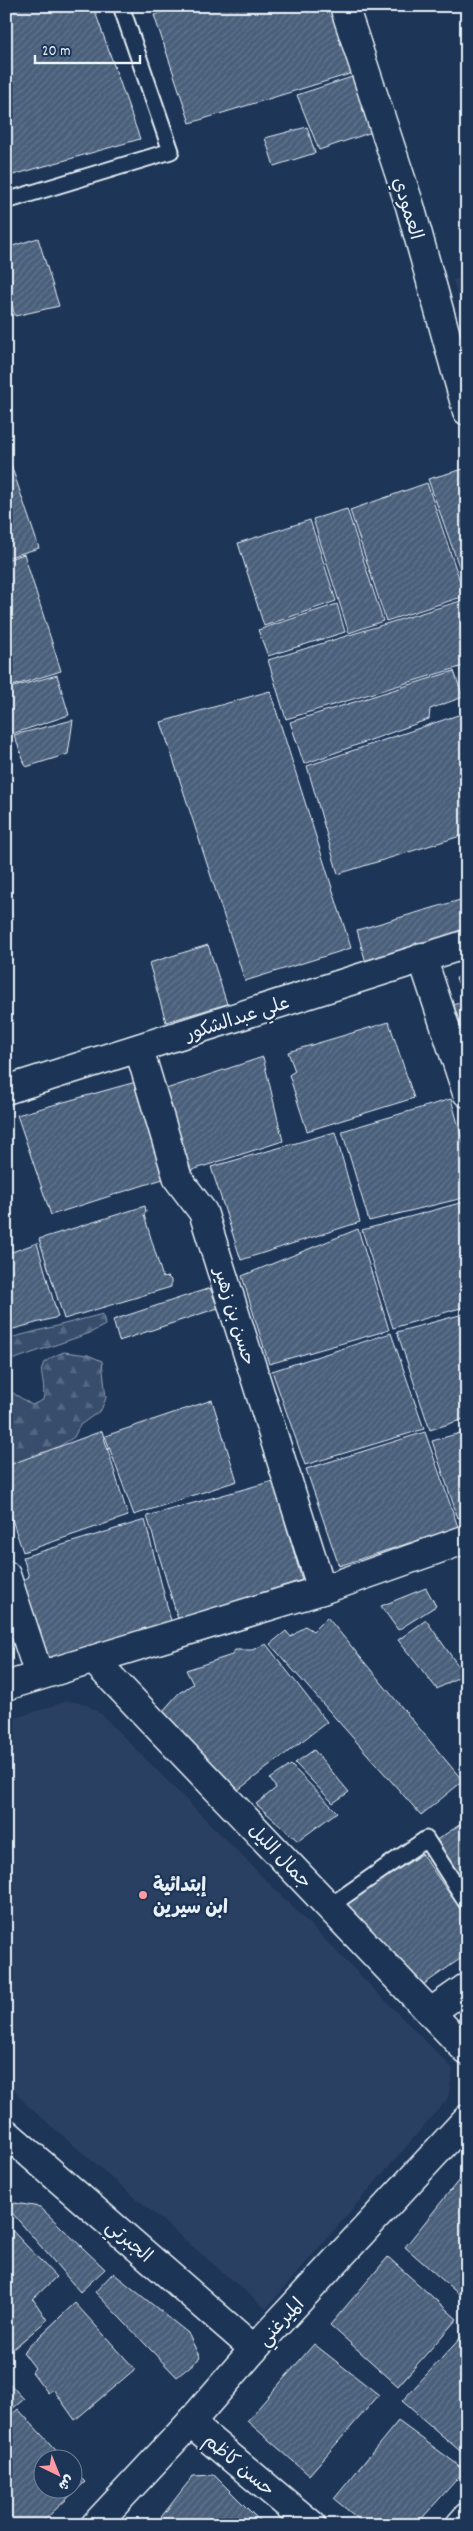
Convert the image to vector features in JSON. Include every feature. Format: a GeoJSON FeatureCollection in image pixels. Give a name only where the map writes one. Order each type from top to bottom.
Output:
{"type":"FeatureCollection","features":[{"type":"Feature","properties":{"kind":"street","name":"العمودي"},"geometry":{"type":"LineString","coordinates":[[344,6],[410,206],[467,411]]}},
{"type":"Feature","properties":{"kind":"street","name":"علي عبدالشكور"},"geometry":{"type":"LineString","coordinates":[[6,1090],[467,944]]}},
{"type":"Feature","properties":{"kind":"street"},"geometry":{"type":"LineString","coordinates":[[422,957],[467,1093]]}},
{"type":"Feature","properties":{"kind":"street","name":"حسن بن زهير"},"geometry":{"type":"LineString","coordinates":[[139,1049],[178,1179],[203,1212],[322,1590]]}},
{"type":"Feature","properties":{"kind":"street"},"geometry":{"type":"LineString","coordinates":[[6,1686],[322,1590],[467,1539]]}},
{"type":"Feature","properties":{"kind":"street"},"geometry":{"type":"LineString","coordinates":[[6,1575],[39,1675]]}},
{"type":"Feature","properties":{"kind":"street","name":"جمال الليل"},"geometry":{"type":"LineString","coordinates":[[94,1660],[467,2050]]}},
{"type":"Feature","properties":{"kind":"street"},"geometry":{"type":"LineString","coordinates":[[431,2012],[467,1987]]}},
{"type":"Feature","properties":{"kind":"street","name":"الميرغني"},"geometry":{"type":"LineString","coordinates":[[95,2525],[190,2423],[254,2349],[467,2119]]}},
{"type":"Feature","properties":{"kind":"street","name":"الجبرتي"},"geometry":{"type":"LineString","coordinates":[[11,2142],[254,2349]]}},
{"type":"Feature","properties":{"kind":"street","name":"حسن كاظم"},"geometry":{"type":"LineString","coordinates":[[190,2423],[312,2525]]}},
{"type":"Feature","properties":{"kind":"street"},"geometry":{"type":"LineString","coordinates":[[460,2525],[467,2517]]}},
{"type":"Feature","properties":{"kind":"lane"},"geometry":{"type":"LineString","coordinates":[[6,201],[172,151],[121,6]]}},
{"type":"Feature","properties":{"kind":"lane"},"geometry":{"type":"LineString","coordinates":[[330,1906],[426,1839],[467,1903]]}},
{"type":"Feature","properties":{"kind":"shaded area"},"geometry":{"type":"Polygon","coordinates":[[[467,276],[467,333],[453,280],[467,276]]]}},
{"type":"Feature","properties":{"kind":"shaded area","name":"إبتدائية ابن سيرين"},"geometry":{"type":"Polygon","coordinates":[[[68,1701],[86,1704],[101,1714],[453,2069],[448,2098],[266,2309],[29,2107],[6,2081],[6,1721],[68,1701]]]}},
{"type":"Feature","properties":{"kind":"green space"},"geometry":{"type":"Polygon","coordinates":[[[103,1314],[105,1325],[90,1333],[6,1362],[6,1339],[103,1314]]]}},
{"type":"Feature","properties":{"kind":"green space"},"geometry":{"type":"Polygon","coordinates":[[[64,1352],[88,1355],[102,1361],[106,1398],[101,1410],[80,1425],[74,1437],[42,1457],[6,1467],[6,1394],[13,1393],[32,1405],[43,1400],[42,1366],[53,1357],[64,1352]]]}},
{"type":"Feature","properties":{"kind":"building"},"geometry":{"type":"Polygon","coordinates":[[[26,6],[93,6],[140,139],[6,177],[6,13],[26,6]]]}},
{"type":"Feature","properties":{"kind":"building"},"geometry":{"type":"Polygon","coordinates":[[[183,6],[330,6],[353,73],[190,123],[154,15],[183,6]]]}},
{"type":"Feature","properties":{"kind":"building"},"geometry":{"type":"Polygon","coordinates":[[[358,75],[375,131],[319,150],[297,95],[358,75]]]}},
{"type":"Feature","properties":{"kind":"building"},"geometry":{"type":"Polygon","coordinates":[[[307,127],[315,153],[274,166],[265,138],[307,127]]]}},
{"type":"Feature","properties":{"kind":"building"},"geometry":{"type":"Polygon","coordinates":[[[38,238],[59,306],[15,316],[6,287],[6,248],[38,238]]]}},
{"type":"Feature","properties":{"kind":"building"},"geometry":{"type":"Polygon","coordinates":[[[6,450],[39,548],[6,558],[6,450]]]}},
{"type":"Feature","properties":{"kind":"building"},"geometry":{"type":"Polygon","coordinates":[[[467,468],[467,589],[428,479],[467,468]]]}},
{"type":"Feature","properties":{"kind":"building"},"geometry":{"type":"Polygon","coordinates":[[[427,483],[465,596],[386,621],[350,510],[427,483]]]}},
{"type":"Feature","properties":{"kind":"building"},"geometry":{"type":"Polygon","coordinates":[[[347,509],[383,621],[349,633],[313,519],[347,509]]]}},
{"type":"Feature","properties":{"kind":"building"},"geometry":{"type":"Polygon","coordinates":[[[310,520],[336,601],[264,626],[238,543],[310,520]]]}},
{"type":"Feature","properties":{"kind":"building"},"geometry":{"type":"Polygon","coordinates":[[[24,554],[61,671],[6,688],[6,560],[24,554]]]}},
{"type":"Feature","properties":{"kind":"building"},"geometry":{"type":"Polygon","coordinates":[[[467,599],[467,665],[286,719],[268,660],[467,599]]]}},
{"type":"Feature","properties":{"kind":"building"},"geometry":{"type":"Polygon","coordinates":[[[337,604],[345,632],[268,656],[258,630],[337,604]]]}},
{"type":"Feature","properties":{"kind":"building"},"geometry":{"type":"Polygon","coordinates":[[[454,671],[463,697],[430,709],[429,719],[304,764],[290,722],[454,671]]]}},
{"type":"Feature","properties":{"kind":"building"},"geometry":{"type":"Polygon","coordinates":[[[57,675],[69,715],[9,735],[6,727],[6,689],[57,675]]]}},
{"type":"Feature","properties":{"kind":"building"},"geometry":{"type":"Polygon","coordinates":[[[270,691],[351,948],[245,981],[161,722],[270,691]]]}},
{"type":"Feature","properties":{"kind":"building"},"geometry":{"type":"Polygon","coordinates":[[[467,712],[467,834],[338,874],[307,766],[467,712]]]}},
{"type":"Feature","properties":{"kind":"building"},"geometry":{"type":"Polygon","coordinates":[[[73,720],[68,754],[26,767],[14,735],[73,720]]]}},
{"type":"Feature","properties":{"kind":"building"},"geometry":{"type":"Polygon","coordinates":[[[467,898],[467,928],[366,963],[357,930],[467,898]]]}},
{"type":"Feature","properties":{"kind":"building"},"geometry":{"type":"Polygon","coordinates":[[[208,945],[227,1004],[166,1022],[149,963],[208,945]]]}},
{"type":"Feature","properties":{"kind":"building"},"geometry":{"type":"Polygon","coordinates":[[[467,976],[467,1076],[451,1024],[459,1022],[454,1005],[465,999],[456,978],[467,976]]]}},
{"type":"Feature","properties":{"kind":"building"},"geometry":{"type":"Polygon","coordinates":[[[389,1022],[414,1098],[307,1131],[289,1075],[295,1071],[288,1052],[389,1022]]]}},
{"type":"Feature","properties":{"kind":"building"},"geometry":{"type":"Polygon","coordinates":[[[263,1057],[283,1141],[183,1173],[163,1090],[263,1057]]]}},
{"type":"Feature","properties":{"kind":"building"},"geometry":{"type":"Polygon","coordinates":[[[143,1080],[169,1177],[51,1215],[17,1115],[143,1080]]]}},
{"type":"Feature","properties":{"kind":"building"},"geometry":{"type":"Polygon","coordinates":[[[451,1099],[467,1156],[467,1197],[369,1221],[342,1131],[451,1099]]]}},
{"type":"Feature","properties":{"kind":"building"},"geometry":{"type":"Polygon","coordinates":[[[335,1132],[360,1222],[241,1260],[211,1167],[335,1132]]]}},
{"type":"Feature","properties":{"kind":"building"},"geometry":{"type":"Polygon","coordinates":[[[467,1201],[467,1306],[393,1328],[362,1230],[467,1201]]]}},
{"type":"Feature","properties":{"kind":"building"},"geometry":{"type":"Polygon","coordinates":[[[145,1206],[146,1212],[144,1215],[163,1278],[168,1277],[171,1280],[171,1287],[64,1319],[39,1239],[145,1206]]]}},
{"type":"Feature","properties":{"kind":"building"},"geometry":{"type":"Polygon","coordinates":[[[358,1229],[389,1330],[269,1364],[242,1276],[358,1229]]]}},
{"type":"Feature","properties":{"kind":"building"},"geometry":{"type":"Polygon","coordinates":[[[37,1243],[58,1317],[6,1331],[6,1254],[37,1243]]]}},
{"type":"Feature","properties":{"kind":"building"},"geometry":{"type":"Polygon","coordinates":[[[210,1288],[218,1308],[119,1341],[113,1320],[210,1288]]]}},
{"type":"Feature","properties":{"kind":"building"},"geometry":{"type":"Polygon","coordinates":[[[467,1313],[467,1418],[430,1430],[397,1332],[467,1313]]]}},
{"type":"Feature","properties":{"kind":"building"},"geometry":{"type":"Polygon","coordinates":[[[391,1333],[424,1429],[305,1465],[272,1371],[391,1333]]]}},
{"type":"Feature","properties":{"kind":"building"},"geometry":{"type":"Polygon","coordinates":[[[212,1400],[237,1481],[134,1515],[105,1436],[212,1400]]]}},
{"type":"Feature","properties":{"kind":"building"},"geometry":{"type":"Polygon","coordinates":[[[102,1431],[128,1516],[23,1552],[6,1502],[6,1466],[102,1431]]]}},
{"type":"Feature","properties":{"kind":"building"},"geometry":{"type":"Polygon","coordinates":[[[467,1431],[467,1515],[458,1518],[432,1441],[467,1431]]]}},
{"type":"Feature","properties":{"kind":"building"},"geometry":{"type":"Polygon","coordinates":[[[425,1432],[458,1527],[339,1566],[306,1469],[425,1432]]]}},
{"type":"Feature","properties":{"kind":"building"},"geometry":{"type":"Polygon","coordinates":[[[273,1481],[302,1580],[178,1619],[147,1516],[273,1481]]]}},
{"type":"Feature","properties":{"kind":"building"},"geometry":{"type":"Polygon","coordinates":[[[145,1520],[171,1621],[48,1663],[21,1581],[29,1577],[23,1557],[145,1520]]]}},
{"type":"Feature","properties":{"kind":"building"},"geometry":{"type":"Polygon","coordinates":[[[426,1588],[436,1606],[398,1630],[381,1606],[426,1588]]]}},
{"type":"Feature","properties":{"kind":"building"},"geometry":{"type":"Polygon","coordinates":[[[327,1617],[463,1781],[421,1815],[270,1644],[286,1631],[291,1637],[305,1626],[313,1631],[327,1617]]]}},
{"type":"Feature","properties":{"kind":"building"},"geometry":{"type":"Polygon","coordinates":[[[426,1620],[464,1674],[437,1689],[398,1640],[426,1620]]]}},
{"type":"Feature","properties":{"kind":"building"},"geometry":{"type":"Polygon","coordinates":[[[266,1644],[327,1722],[238,1790],[161,1713],[179,1693],[193,1684],[186,1670],[232,1655],[235,1650],[252,1650],[266,1644]]]}},
{"type":"Feature","properties":{"kind":"building"},"geometry":{"type":"Polygon","coordinates":[[[314,1750],[349,1792],[333,1803],[295,1763],[314,1750]]]}},
{"type":"Feature","properties":{"kind":"building"},"geometry":{"type":"Polygon","coordinates":[[[291,1765],[337,1812],[298,1841],[256,1804],[276,1788],[270,1779],[291,1765]]]}},
{"type":"Feature","properties":{"kind":"building"},"geometry":{"type":"Polygon","coordinates":[[[467,1820],[467,1888],[435,1841],[467,1820]]]}},
{"type":"Feature","properties":{"kind":"building"},"geometry":{"type":"Polygon","coordinates":[[[422,1854],[467,1919],[467,1954],[423,1985],[346,1903],[422,1854]]]}},
{"type":"Feature","properties":{"kind":"building"},"geometry":{"type":"Polygon","coordinates":[[[467,2013],[467,2042],[452,2024],[467,2013]]]}},
{"type":"Feature","properties":{"kind":"building"},"geometry":{"type":"Polygon","coordinates":[[[467,2170],[467,2293],[462,2297],[405,2247],[467,2170]]]}},
{"type":"Feature","properties":{"kind":"building"},"geometry":{"type":"Polygon","coordinates":[[[15,2203],[40,2207],[105,2269],[80,2292],[7,2207],[15,2203]]]}},
{"type":"Feature","properties":{"kind":"building"},"geometry":{"type":"Polygon","coordinates":[[[6,2224],[56,2277],[33,2299],[47,2320],[6,2355],[6,2224]]]}},
{"type":"Feature","properties":{"kind":"building"},"geometry":{"type":"Polygon","coordinates":[[[388,2257],[457,2319],[398,2386],[330,2325],[388,2257]]]}},
{"type":"Feature","properties":{"kind":"building"},"geometry":{"type":"Polygon","coordinates":[[[113,2273],[188,2333],[200,2358],[177,2377],[95,2292],[113,2273]]]}},
{"type":"Feature","properties":{"kind":"building"},"geometry":{"type":"Polygon","coordinates":[[[75,2303],[135,2369],[75,2420],[53,2389],[48,2393],[32,2372],[35,2368],[23,2352],[75,2303]]]}},
{"type":"Feature","properties":{"kind":"building"},"geometry":{"type":"Polygon","coordinates":[[[467,2331],[467,2457],[402,2401],[467,2331]]]}},
{"type":"Feature","properties":{"kind":"building"},"geometry":{"type":"Polygon","coordinates":[[[314,2344],[379,2395],[309,2475],[247,2421],[314,2344]]]}},
{"type":"Feature","properties":{"kind":"building"},"geometry":{"type":"Polygon","coordinates":[[[6,2380],[24,2399],[6,2414],[6,2380]]]}},
{"type":"Feature","properties":{"kind":"building"},"geometry":{"type":"Polygon","coordinates":[[[18,2409],[54,2448],[32,2448],[32,2498],[68,2498],[39,2525],[6,2525],[6,2420],[18,2409]]]}},
{"type":"Feature","properties":{"kind":"building"},"geometry":{"type":"Polygon","coordinates":[[[398,2421],[465,2470],[416,2525],[366,2525],[334,2499],[398,2421]]]}},
{"type":"Feature","properties":{"kind":"building"},"geometry":{"type":"Polygon","coordinates":[[[214,2475],[264,2525],[155,2525],[193,2476],[214,2475]]]}},
{"type":"Feature","properties":{"kind":"place","name":"إبتدائية ابن سيرين"},"geometry":{"type":"Point","coordinates":[143,1895]}}]}
